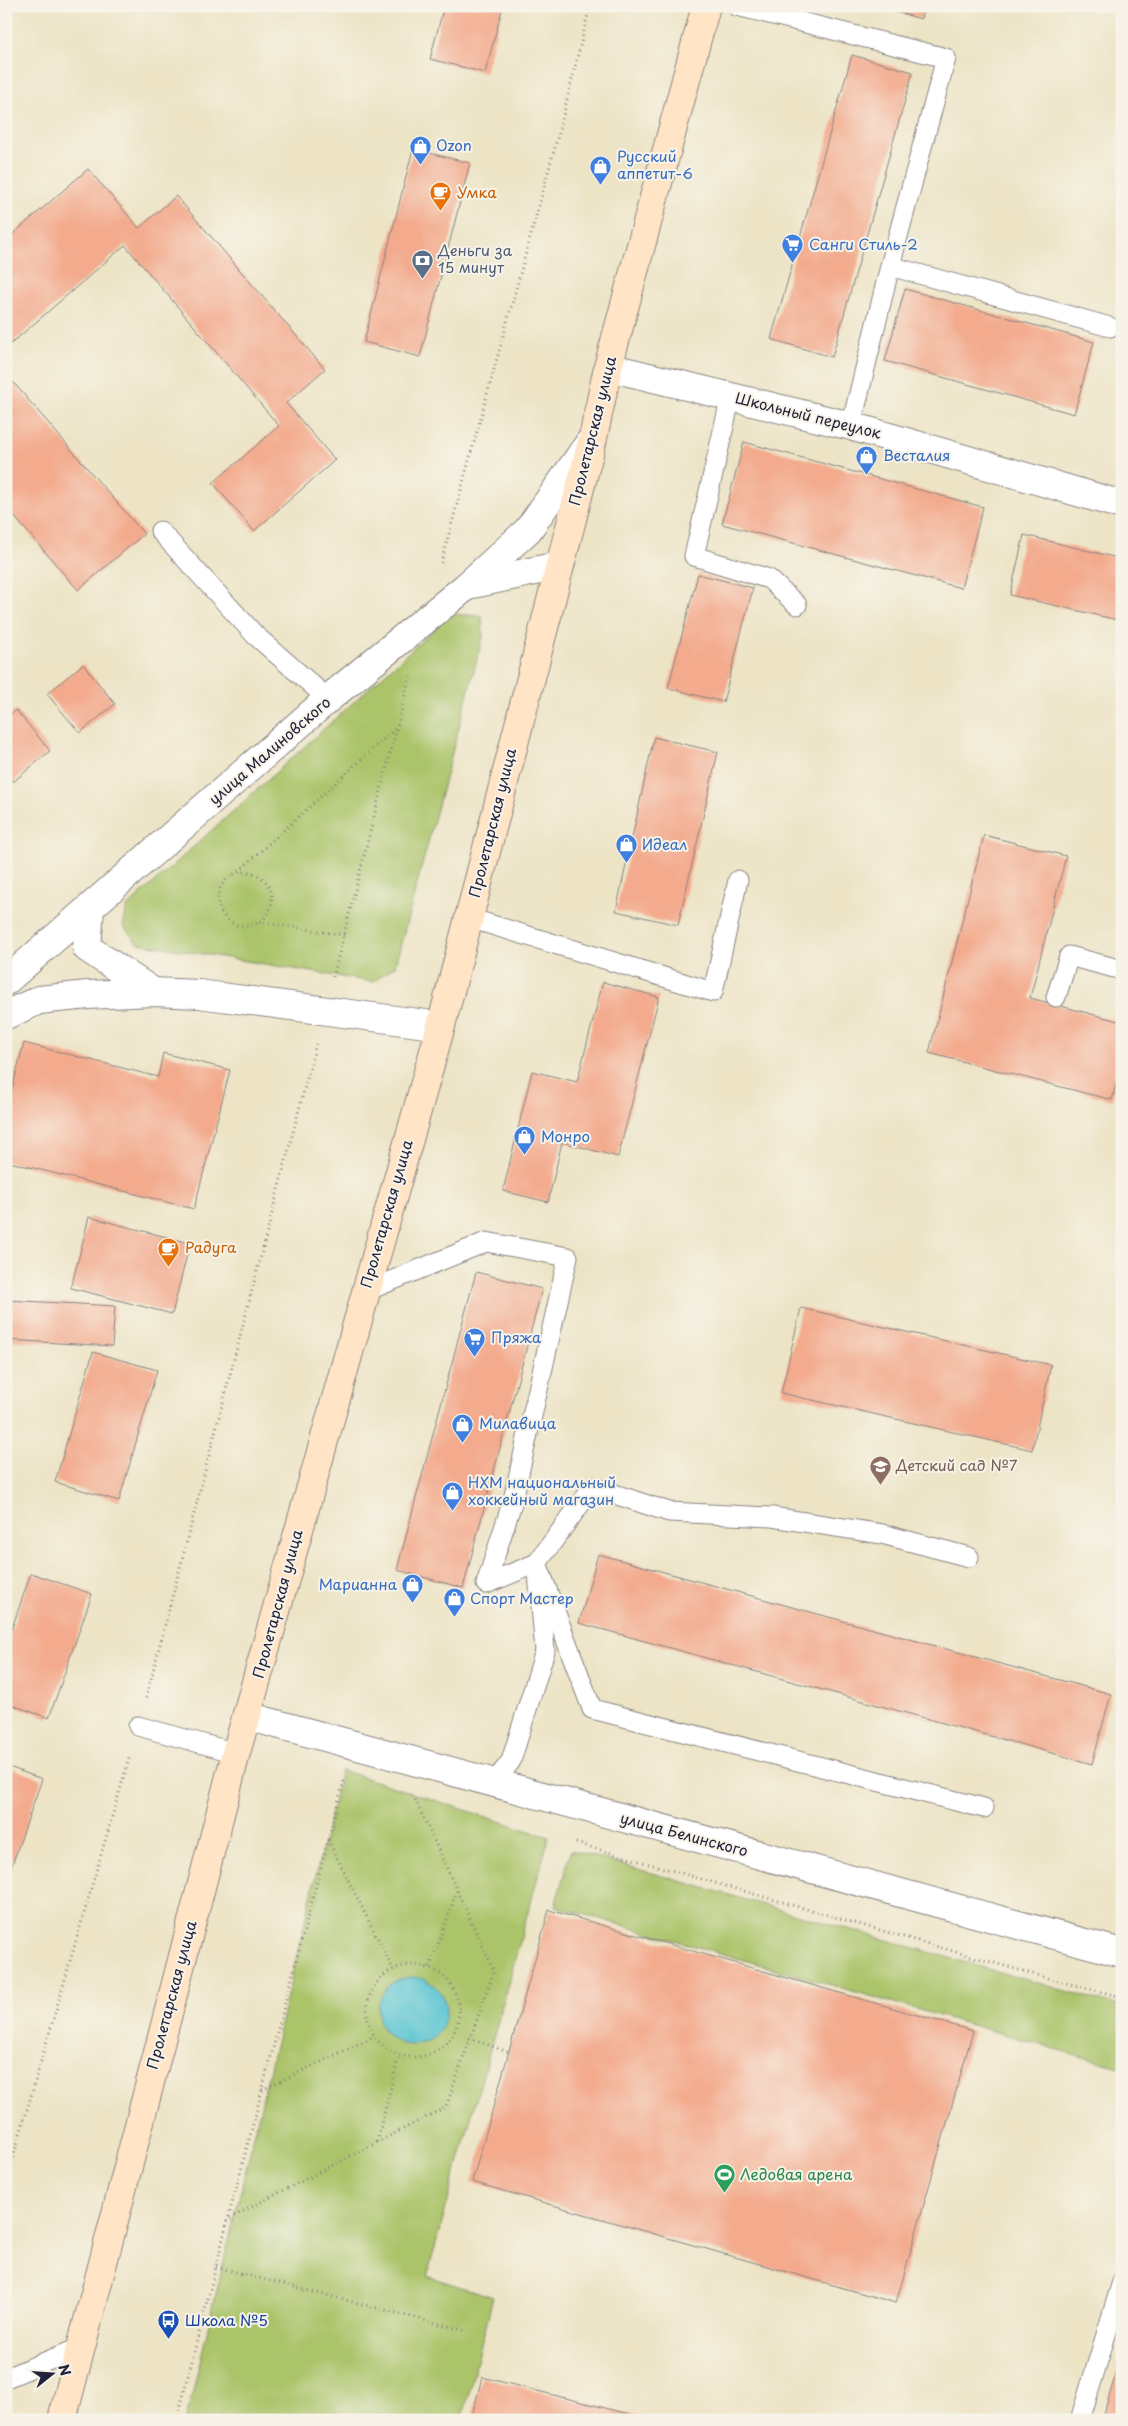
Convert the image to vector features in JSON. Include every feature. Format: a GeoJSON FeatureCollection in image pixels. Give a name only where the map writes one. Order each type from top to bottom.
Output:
{"type":"FeatureCollection","features":[{"type":"Feature","properties":{"kind":"main road","name":"Пролетарская улица"},"geometry":{"type":"LineString","coordinates":[[62,2420],[79,2348],[236,1753],[364,1292],[441,1026],[558,566],[593,438],[608,367],[706,6]]}},
{"type":"Feature","properties":{"kind":"street","name":"Школьный переулок"},"geometry":{"type":"LineString","coordinates":[[608,367],[851,426],[1122,505]]}},
{"type":"Feature","properties":{"kind":"street"},"geometry":{"type":"LineString","coordinates":[[468,586],[528,530],[593,438]]}},
{"type":"Feature","properties":{"kind":"street","name":"улица Малиновского"},"geometry":{"type":"LineString","coordinates":[[6,981],[328,699],[468,586],[558,566]]}},
{"type":"Feature","properties":{"kind":"street"},"geometry":{"type":"LineString","coordinates":[[90,909],[87,948],[153,992]]}},
{"type":"Feature","properties":{"kind":"street"},"geometry":{"type":"LineString","coordinates":[[6,1015],[40,1000],[88,995],[153,992],[198,994],[441,1026]]}},
{"type":"Feature","properties":{"kind":"street","name":"улица Белинского"},"geometry":{"type":"LineString","coordinates":[[247,1716],[1122,1953]]}},
{"type":"Feature","properties":{"kind":"lane"},"geometry":{"type":"LineString","coordinates":[[738,6],[946,58],[890,266],[851,426]]}},
{"type":"Feature","properties":{"kind":"lane"},"geometry":{"type":"LineString","coordinates":[[890,266],[1110,327]]}},
{"type":"Feature","properties":{"kind":"lane"},"geometry":{"type":"LineString","coordinates":[[731,396],[694,556],[769,580],[797,605]]}},
{"type":"Feature","properties":{"kind":"lane"},"geometry":{"type":"LineString","coordinates":[[160,531],[256,635],[328,699]]}},
{"type":"Feature","properties":{"kind":"lane"},"geometry":{"type":"LineString","coordinates":[[469,918],[712,992],[738,880]]}},
{"type":"Feature","properties":{"kind":"lane"},"geometry":{"type":"LineString","coordinates":[[1056,997],[1069,956],[1122,970]]}},
{"type":"Feature","properties":{"kind":"lane"},"geometry":{"type":"LineString","coordinates":[[364,1292],[486,1242],[568,1257],[513,1500],[486,1584],[537,1563],[593,1487],[669,1512],[772,1517],[882,1534],[969,1557]]}},
{"type":"Feature","properties":{"kind":"lane"},"geometry":{"type":"LineString","coordinates":[[494,1783],[511,1761],[545,1651],[537,1563]]}},
{"type":"Feature","properties":{"kind":"lane"},"geometry":{"type":"LineString","coordinates":[[537,1563],[592,1709],[984,1808]]}},
{"type":"Feature","properties":{"kind":"lane"},"geometry":{"type":"LineString","coordinates":[[138,1726],[236,1753]]}},
{"type":"Feature","properties":{"kind":"lane"},"geometry":{"type":"LineString","coordinates":[[1080,2420],[1122,2282]]}},
{"type":"Feature","properties":{"kind":"lane"},"geometry":{"type":"LineString","coordinates":[[6,2378],[79,2348]]}},
{"type":"Feature","properties":{"kind":"path"},"geometry":{"type":"LineString","coordinates":[[439,568],[559,132],[590,6]]}},
{"type":"Feature","properties":{"kind":"path"},"geometry":{"type":"LineString","coordinates":[[6,2182],[138,1726],[411,672]]}},
{"type":"Feature","properties":{"kind":"path"},"geometry":{"type":"LineString","coordinates":[[239,871],[250,872],[260,876],[268,883],[272,893],[272,904],[267,914],[259,922],[249,926],[236,925],[226,919],[219,910],[218,890],[230,875],[239,871],[398,725]]}},
{"type":"Feature","properties":{"kind":"path"},"geometry":{"type":"LineString","coordinates":[[259,922],[344,935]]}},
{"type":"Feature","properties":{"kind":"path"},"geometry":{"type":"LineString","coordinates":[[177,2420],[346,1769]]}},
{"type":"Feature","properties":{"kind":"path"},"geometry":{"type":"LineString","coordinates":[[228,2218],[446,2107],[494,1971],[413,1796]]}},
{"type":"Feature","properties":{"kind":"path"},"geometry":{"type":"LineString","coordinates":[[328,1839],[393,1969]]}},
{"type":"Feature","properties":{"kind":"path"},"geometry":{"type":"LineString","coordinates":[[430,1967],[457,1891]]}},
{"type":"Feature","properties":{"kind":"path"},"geometry":{"type":"LineString","coordinates":[[405,1965],[430,1967],[444,1976],[454,1988],[460,2003],[459,2018],[454,2034],[444,2046],[431,2054],[415,2057],[399,2055],[385,2047],[374,2036],[368,2022],[367,2006],[372,1990],[381,1978],[393,1969],[405,1965]]}},
{"type":"Feature","properties":{"kind":"path"},"geometry":{"type":"LineString","coordinates":[[262,2091],[374,2036]]}},
{"type":"Feature","properties":{"kind":"path"},"geometry":{"type":"LineString","coordinates":[[469,2038],[508,2052]]}},
{"type":"Feature","properties":{"kind":"path"},"geometry":{"type":"LineString","coordinates":[[377,2143],[399,2055]]}},
{"type":"Feature","properties":{"kind":"path"},"geometry":{"type":"LineString","coordinates":[[216,2267],[467,2331]]}},
{"type":"Feature","properties":{"kind":"green space"},"geometry":{"type":"Polygon","coordinates":[[[451,614],[482,616],[483,637],[395,966],[373,982],[137,943],[123,926],[127,907],[451,614]]]}},
{"type":"Feature","properties":{"kind":"green space"},"geometry":{"type":"Polygon","coordinates":[[[341,1770],[549,1837],[427,2276],[493,2297],[462,2420],[186,2420],[341,1770]]]}},
{"type":"Feature","properties":{"kind":"green space"},"geometry":{"type":"Polygon","coordinates":[[[571,1850],[1122,2007],[1122,2068],[555,1906],[571,1850]]]}},
{"type":"Feature","properties":{"kind":"water"},"geometry":{"type":"Polygon","coordinates":[[[412,1977],[425,1980],[436,1987],[443,1998],[446,2011],[443,2024],[436,2035],[425,2042],[412,2045],[399,2042],[388,2035],[381,2024],[378,2011],[381,1998],[388,1987],[399,1980],[412,1977]]]}},
{"type":"Feature","properties":{"kind":"building"},"geometry":{"type":"Polygon","coordinates":[[[444,6],[503,6],[485,73],[430,59],[444,6]]]}},
{"type":"Feature","properties":{"kind":"building"},"geometry":{"type":"Polygon","coordinates":[[[875,6],[924,6],[921,19],[875,6]]]}},
{"type":"Feature","properties":{"kind":"building"},"geometry":{"type":"Polygon","coordinates":[[[852,55],[913,72],[832,357],[771,339],[852,55]]]}},
{"type":"Feature","properties":{"kind":"building"},"geometry":{"type":"Polygon","coordinates":[[[413,149],[470,163],[420,357],[364,342],[413,149]]]}},
{"type":"Feature","properties":{"kind":"building"},"geometry":{"type":"Polygon","coordinates":[[[88,169],[139,228],[176,196],[325,369],[286,403],[335,460],[254,531],[213,483],[279,426],[125,245],[6,348],[6,240],[88,169]]]}},
{"type":"Feature","properties":{"kind":"building"},"geometry":{"type":"Polygon","coordinates":[[[905,289],[1094,342],[1074,414],[885,361],[905,289]]]}},
{"type":"Feature","properties":{"kind":"building"},"geometry":{"type":"Polygon","coordinates":[[[6,374],[144,534],[78,590],[6,507],[6,374]]]}},
{"type":"Feature","properties":{"kind":"building"},"geometry":{"type":"Polygon","coordinates":[[[744,442],[983,507],[961,588],[722,524],[744,442]]]}},
{"type":"Feature","properties":{"kind":"building"},"geometry":{"type":"Polygon","coordinates":[[[1024,535],[1122,559],[1122,621],[1010,595],[1024,535]]]}},
{"type":"Feature","properties":{"kind":"building"},"geometry":{"type":"Polygon","coordinates":[[[698,574],[753,588],[723,702],[668,688],[698,574]]]}},
{"type":"Feature","properties":{"kind":"building"},"geometry":{"type":"Polygon","coordinates":[[[83,664],[115,704],[80,733],[47,694],[83,664]]]}},
{"type":"Feature","properties":{"kind":"building"},"geometry":{"type":"Polygon","coordinates":[[[16,710],[50,751],[13,782],[6,774],[6,718],[16,710]]]}},
{"type":"Feature","properties":{"kind":"building"},"geometry":{"type":"Polygon","coordinates":[[[654,737],[718,752],[678,925],[616,911],[654,737]]]}},
{"type":"Feature","properties":{"kind":"building"},"geometry":{"type":"Polygon","coordinates":[[[984,835],[1066,856],[1030,998],[1122,1022],[1122,1061],[1112,1100],[929,1053],[984,835]]]}},
{"type":"Feature","properties":{"kind":"building"},"geometry":{"type":"Polygon","coordinates":[[[603,982],[659,997],[618,1157],[562,1142],[548,1202],[503,1191],[532,1071],[577,1082],[603,982]]]}},
{"type":"Feature","properties":{"kind":"building"},"geometry":{"type":"Polygon","coordinates":[[[24,1043],[158,1077],[163,1053],[230,1070],[194,1209],[6,1161],[6,1112],[24,1043]]]}},
{"type":"Feature","properties":{"kind":"building"},"geometry":{"type":"Polygon","coordinates":[[[89,1217],[190,1243],[172,1314],[71,1288],[89,1217]]]}},
{"type":"Feature","properties":{"kind":"building"},"geometry":{"type":"Polygon","coordinates":[[[476,1272],[542,1289],[463,1588],[397,1570],[476,1272]]]}},
{"type":"Feature","properties":{"kind":"building"},"geometry":{"type":"Polygon","coordinates":[[[6,1300],[115,1306],[112,1346],[6,1340],[6,1300]]]}},
{"type":"Feature","properties":{"kind":"building"},"geometry":{"type":"Polygon","coordinates":[[[801,1308],[1051,1365],[1032,1450],[781,1393],[801,1308]]]}},
{"type":"Feature","properties":{"kind":"building"},"geometry":{"type":"Polygon","coordinates":[[[93,1352],[157,1370],[119,1501],[55,1482],[93,1352]]]}},
{"type":"Feature","properties":{"kind":"building"},"geometry":{"type":"Polygon","coordinates":[[[598,1554],[1111,1694],[1092,1764],[579,1623],[598,1554]]]}},
{"type":"Feature","properties":{"kind":"building"},"geometry":{"type":"Polygon","coordinates":[[[31,1573],[92,1594],[49,1718],[6,1703],[6,1645],[31,1573]]]}},
{"type":"Feature","properties":{"kind":"building"},"geometry":{"type":"Polygon","coordinates":[[[6,1766],[42,1779],[7,1879],[6,1879],[6,1766]]]}},
{"type":"Feature","properties":{"kind":"building"},"geometry":{"type":"Polygon","coordinates":[[[549,1910],[973,2031],[896,2303],[472,2182],[549,1910]]]}},
{"type":"Feature","properties":{"kind":"building"},"geometry":{"type":"Polygon","coordinates":[[[1122,2354],[1122,2420],[1103,2420],[1107,2403],[1122,2354]]]}},
{"type":"Feature","properties":{"kind":"building"},"geometry":{"type":"Polygon","coordinates":[[[482,2377],[649,2419],[649,2420],[471,2420],[482,2377]]]}},
{"type":"Feature","properties":{"kind":"place","name":"Ozon"},"geometry":{"type":"Point","coordinates":[420,165]}},
{"type":"Feature","properties":{"kind":"place","name":"Русский аппетит-6"},"geometry":{"type":"Point","coordinates":[601,185]}},
{"type":"Feature","properties":{"kind":"place","name":"Умка"},"geometry":{"type":"Point","coordinates":[441,212]}},
{"type":"Feature","properties":{"kind":"place","name":"Санги Стиль-2"},"geometry":{"type":"Point","coordinates":[793,264]}},
{"type":"Feature","properties":{"kind":"place","name":"Деньги за 15 минут"},"geometry":{"type":"Point","coordinates":[422,279]}},
{"type":"Feature","properties":{"kind":"place","name":"Весталия"},"geometry":{"type":"Point","coordinates":[867,475]}},
{"type":"Feature","properties":{"kind":"place","name":"Идеал"},"geometry":{"type":"Point","coordinates":[626,864]}},
{"type":"Feature","properties":{"kind":"place","name":"Монро"},"geometry":{"type":"Point","coordinates":[525,1156]}},
{"type":"Feature","properties":{"kind":"place","name":"Радуга"},"geometry":{"type":"Point","coordinates":[169,1267]}},
{"type":"Feature","properties":{"kind":"place","name":"Пряжа"},"geometry":{"type":"Point","coordinates":[475,1357]}},
{"type":"Feature","properties":{"kind":"place","name":"Милавица"},"geometry":{"type":"Point","coordinates":[463,1443]}},
{"type":"Feature","properties":{"kind":"place","name":"Детский сад №7"},"geometry":{"type":"Point","coordinates":[880,1485]}},
{"type":"Feature","properties":{"kind":"place","name":"НХМ национальный хоккейный магазин"},"geometry":{"type":"Point","coordinates":[452,1511]}},
{"type":"Feature","properties":{"kind":"place","name":"Марианна"},"geometry":{"type":"Point","coordinates":[413,1604]}},
{"type":"Feature","properties":{"kind":"place","name":"Спорт Мастер"},"geometry":{"type":"Point","coordinates":[454,1618]}},
{"type":"Feature","properties":{"kind":"place","name":"Ледовая арена"},"geometry":{"type":"Point","coordinates":[724,2194]}},
{"type":"Feature","properties":{"kind":"place","name":"Школа №5"},"geometry":{"type":"Point","coordinates":[169,2340]}}]}
